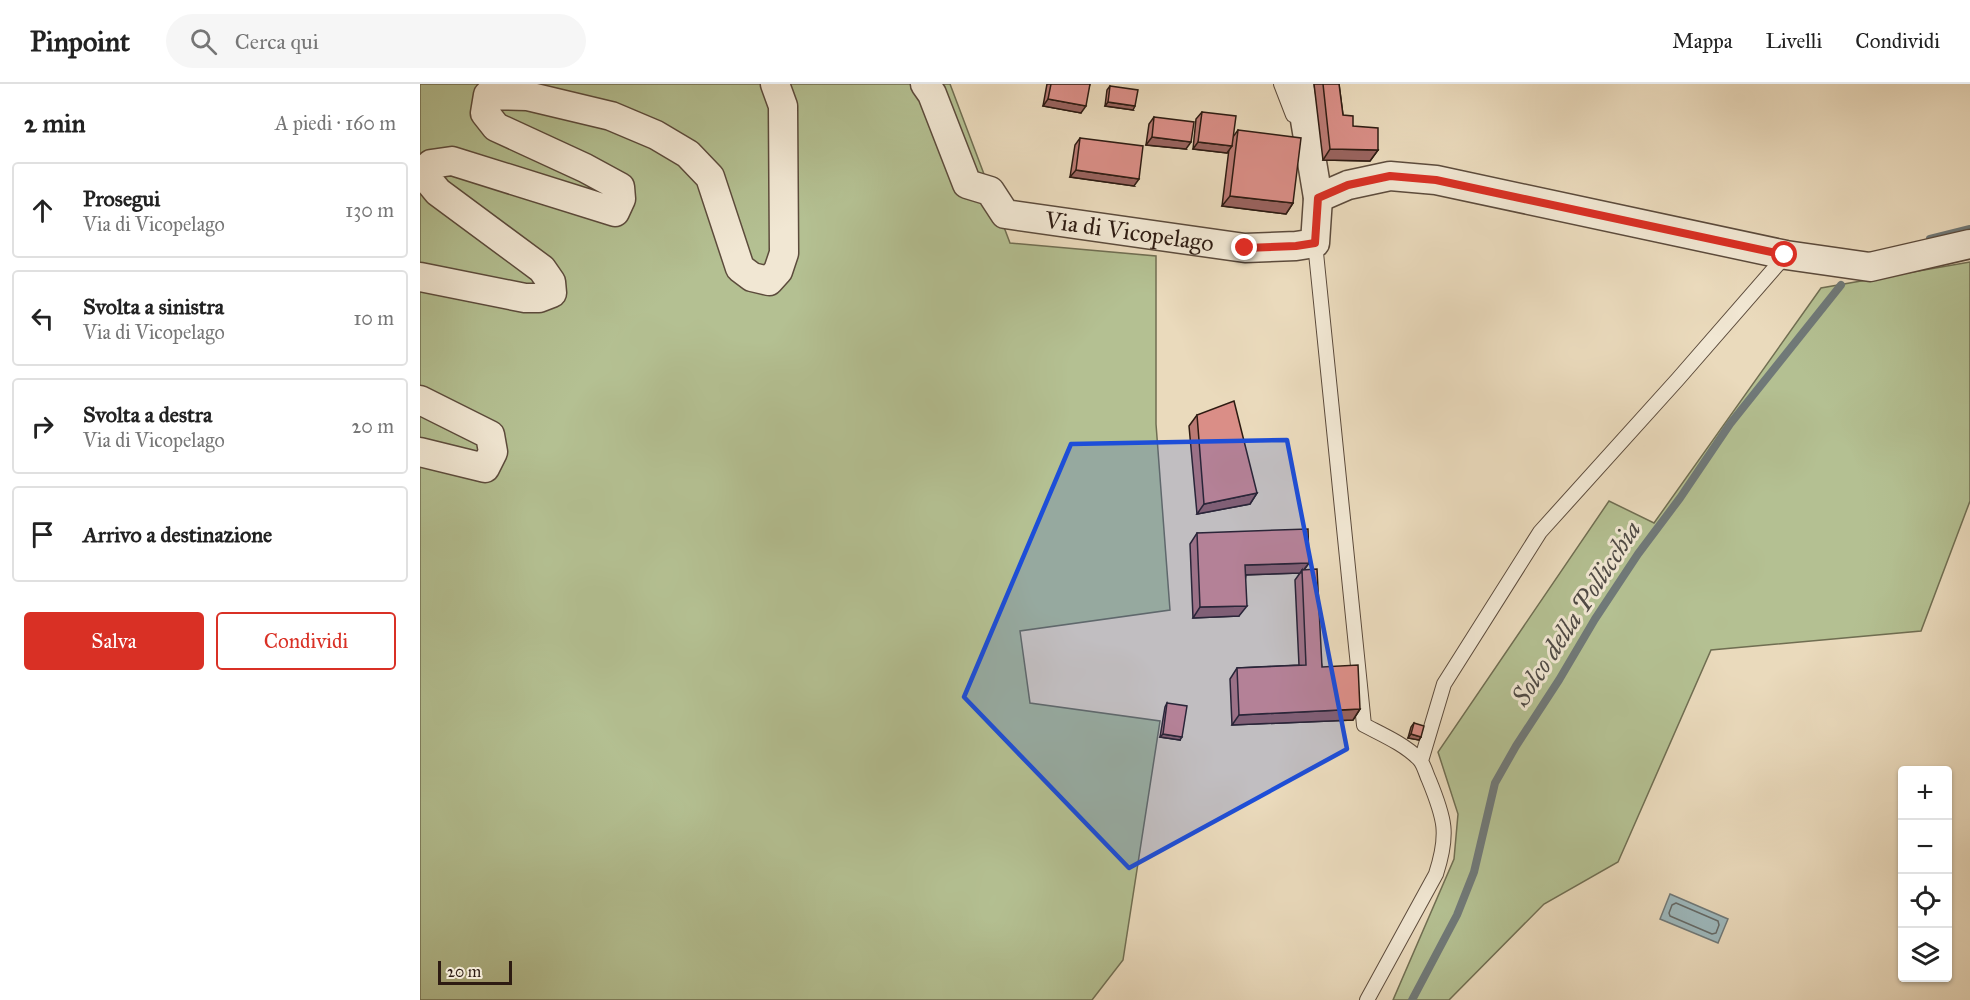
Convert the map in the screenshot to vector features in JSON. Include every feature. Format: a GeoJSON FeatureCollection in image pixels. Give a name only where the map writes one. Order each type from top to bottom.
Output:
{"type":"FeatureCollection","features":[{"type":"Feature","properties":{"kind":"street"},"geometry":{"type":"LineString","coordinates":[[420,277],[525,298],[539,298],[552,293],[550,282],[542,269],[438,192],[423,174],[431,164],[452,161],[615,212],[621,200],[620,187],[585,168],[496,127],[485,113],[489,95],[527,96],[610,116],[656,135],[688,154],[710,177],[740,268],[752,277],[769,282],[778,271],[784,253],[783,106],[775,84]]}},
{"type":"Feature","properties":{"kind":"street","name":"Via di Vicopelago"},"geometry":{"type":"LineString","coordinates":[[925,84],[932,94],[967,183],[990,191],[1005,214],[1245,248],[1315,243]]}},
{"type":"Feature","properties":{"kind":"street"},"geometry":{"type":"LineString","coordinates":[[1299,84],[1318,198],[1315,243]]}},
{"type":"Feature","properties":{"kind":"street"},"geometry":{"type":"LineString","coordinates":[[1318,198],[1348,185],[1390,176],[1436,180],[1785,255],[1870,267],[1970,244]]}},
{"type":"Feature","properties":{"kind":"street"},"geometry":{"type":"LineString","coordinates":[[420,400],[490,435],[493,452],[485,468],[420,452]]}},
{"type":"Feature","properties":{"kind":"lane"},"geometry":{"type":"LineString","coordinates":[[1281,84],[1295,120],[1307,128]]}},
{"type":"Feature","properties":{"kind":"lane"},"geometry":{"type":"LineString","coordinates":[[1315,243],[1364,725],[1395,741],[1421,761],[1440,806],[1445,831],[1443,852],[1436,874],[1367,1000]]}},
{"type":"Feature","properties":{"kind":"lane"},"geometry":{"type":"LineString","coordinates":[[1421,761],[1443,684],[1540,532],[1678,380],[1785,255]]}},
{"type":"Feature","properties":{"kind":"highlighted area"},"geometry":{"type":"Polygon","coordinates":[[[1287,440],[1347,749],[1129,868],[964,697],[1071,444],[1287,440]]]}},
{"type":"Feature","properties":{"kind":"green space"},"geometry":{"type":"Polygon","coordinates":[[[420,84],[950,84],[1010,243],[1156,256],[1156,424],[1170,610],[1020,631],[1030,703],[1160,721],[1123,960],[1092,1000],[420,1000],[420,84]]]}},
{"type":"Feature","properties":{"kind":"green space"},"geometry":{"type":"Polygon","coordinates":[[[1970,262],[1970,501],[1921,631],[1711,650],[1618,862],[1544,904],[1449,1000],[1393,1000],[1454,859],[1458,814],[1438,752],[1609,501],[1654,523],[1821,288],[1970,262]]]}},
{"type":"Feature","properties":{"kind":"water"},"geometry":{"type":"Polygon","coordinates":[[[1670,894],[1728,919],[1718,943],[1660,919],[1670,894]]]}},
{"type":"Feature","properties":{"kind":"building"},"geometry":{"type":"Polygon","coordinates":[[[1051,84],[1090,84],[1086,106],[1048,99],[1051,84]]]}},
{"type":"Feature","properties":{"kind":"building"},"geometry":{"type":"Polygon","coordinates":[[[1323,84],[1339,84],[1343,115],[1353,116],[1353,126],[1378,128],[1378,150],[1330,149],[1323,84]]]}},
{"type":"Feature","properties":{"kind":"building"},"geometry":{"type":"Polygon","coordinates":[[[1110,86],[1138,90],[1135,106],[1108,102],[1110,86]]]}},
{"type":"Feature","properties":{"kind":"building"},"geometry":{"type":"Polygon","coordinates":[[[1202,112],[1236,116],[1232,146],[1198,142],[1202,112]]]}},
{"type":"Feature","properties":{"kind":"building"},"geometry":{"type":"Polygon","coordinates":[[[1154,117],[1194,122],[1191,142],[1152,137],[1154,117]]]}},
{"type":"Feature","properties":{"kind":"building"},"geometry":{"type":"Polygon","coordinates":[[[1238,130],[1301,138],[1293,203],[1230,196],[1238,130]]]}},
{"type":"Feature","properties":{"kind":"building"},"geometry":{"type":"Polygon","coordinates":[[[1080,138],[1143,146],[1139,179],[1076,170],[1080,138]]]}},
{"type":"Feature","properties":{"kind":"building"},"geometry":{"type":"Polygon","coordinates":[[[1234,401],[1257,493],[1204,504],[1197,415],[1234,401]]]}},
{"type":"Feature","properties":{"kind":"building"},"geometry":{"type":"Polygon","coordinates":[[[1308,529],[1309,563],[1245,565],[1247,606],[1200,607],[1197,533],[1308,529]]]}},
{"type":"Feature","properties":{"kind":"building"},"geometry":{"type":"Polygon","coordinates":[[[1317,569],[1322,667],[1358,665],[1360,709],[1239,715],[1237,668],[1306,665],[1302,570],[1317,569]]]}},
{"type":"Feature","properties":{"kind":"building"},"geometry":{"type":"Polygon","coordinates":[[[1167,703],[1187,706],[1182,737],[1163,734],[1167,703]]]}},
{"type":"Feature","properties":{"kind":"building"},"geometry":{"type":"Polygon","coordinates":[[[1414,723],[1424,726],[1421,737],[1411,734],[1414,723]]]}},
{"type":"Feature","properties":{"kind":"waterway","name":"Solco della Pollicchia"},"geometry":{"type":"LineString","coordinates":[[1930,239],[1970,229]]}},
{"type":"Feature","properties":{"kind":"waterway","name":"Solco della Pollicchia"},"geometry":{"type":"LineString","coordinates":[[1412,1000],[1457,915],[1474,872],[1495,783],[1516,746],[1638,554],[1680,498],[1730,424],[1841,285]]}},
{"type":"Feature","properties":{"kind":"route"},"geometry":{"type":"LineString","coordinates":[[1245,248],[1315,243],[1318,198],[1348,185],[1390,176],[1436,180],[1785,255]]}}]}
